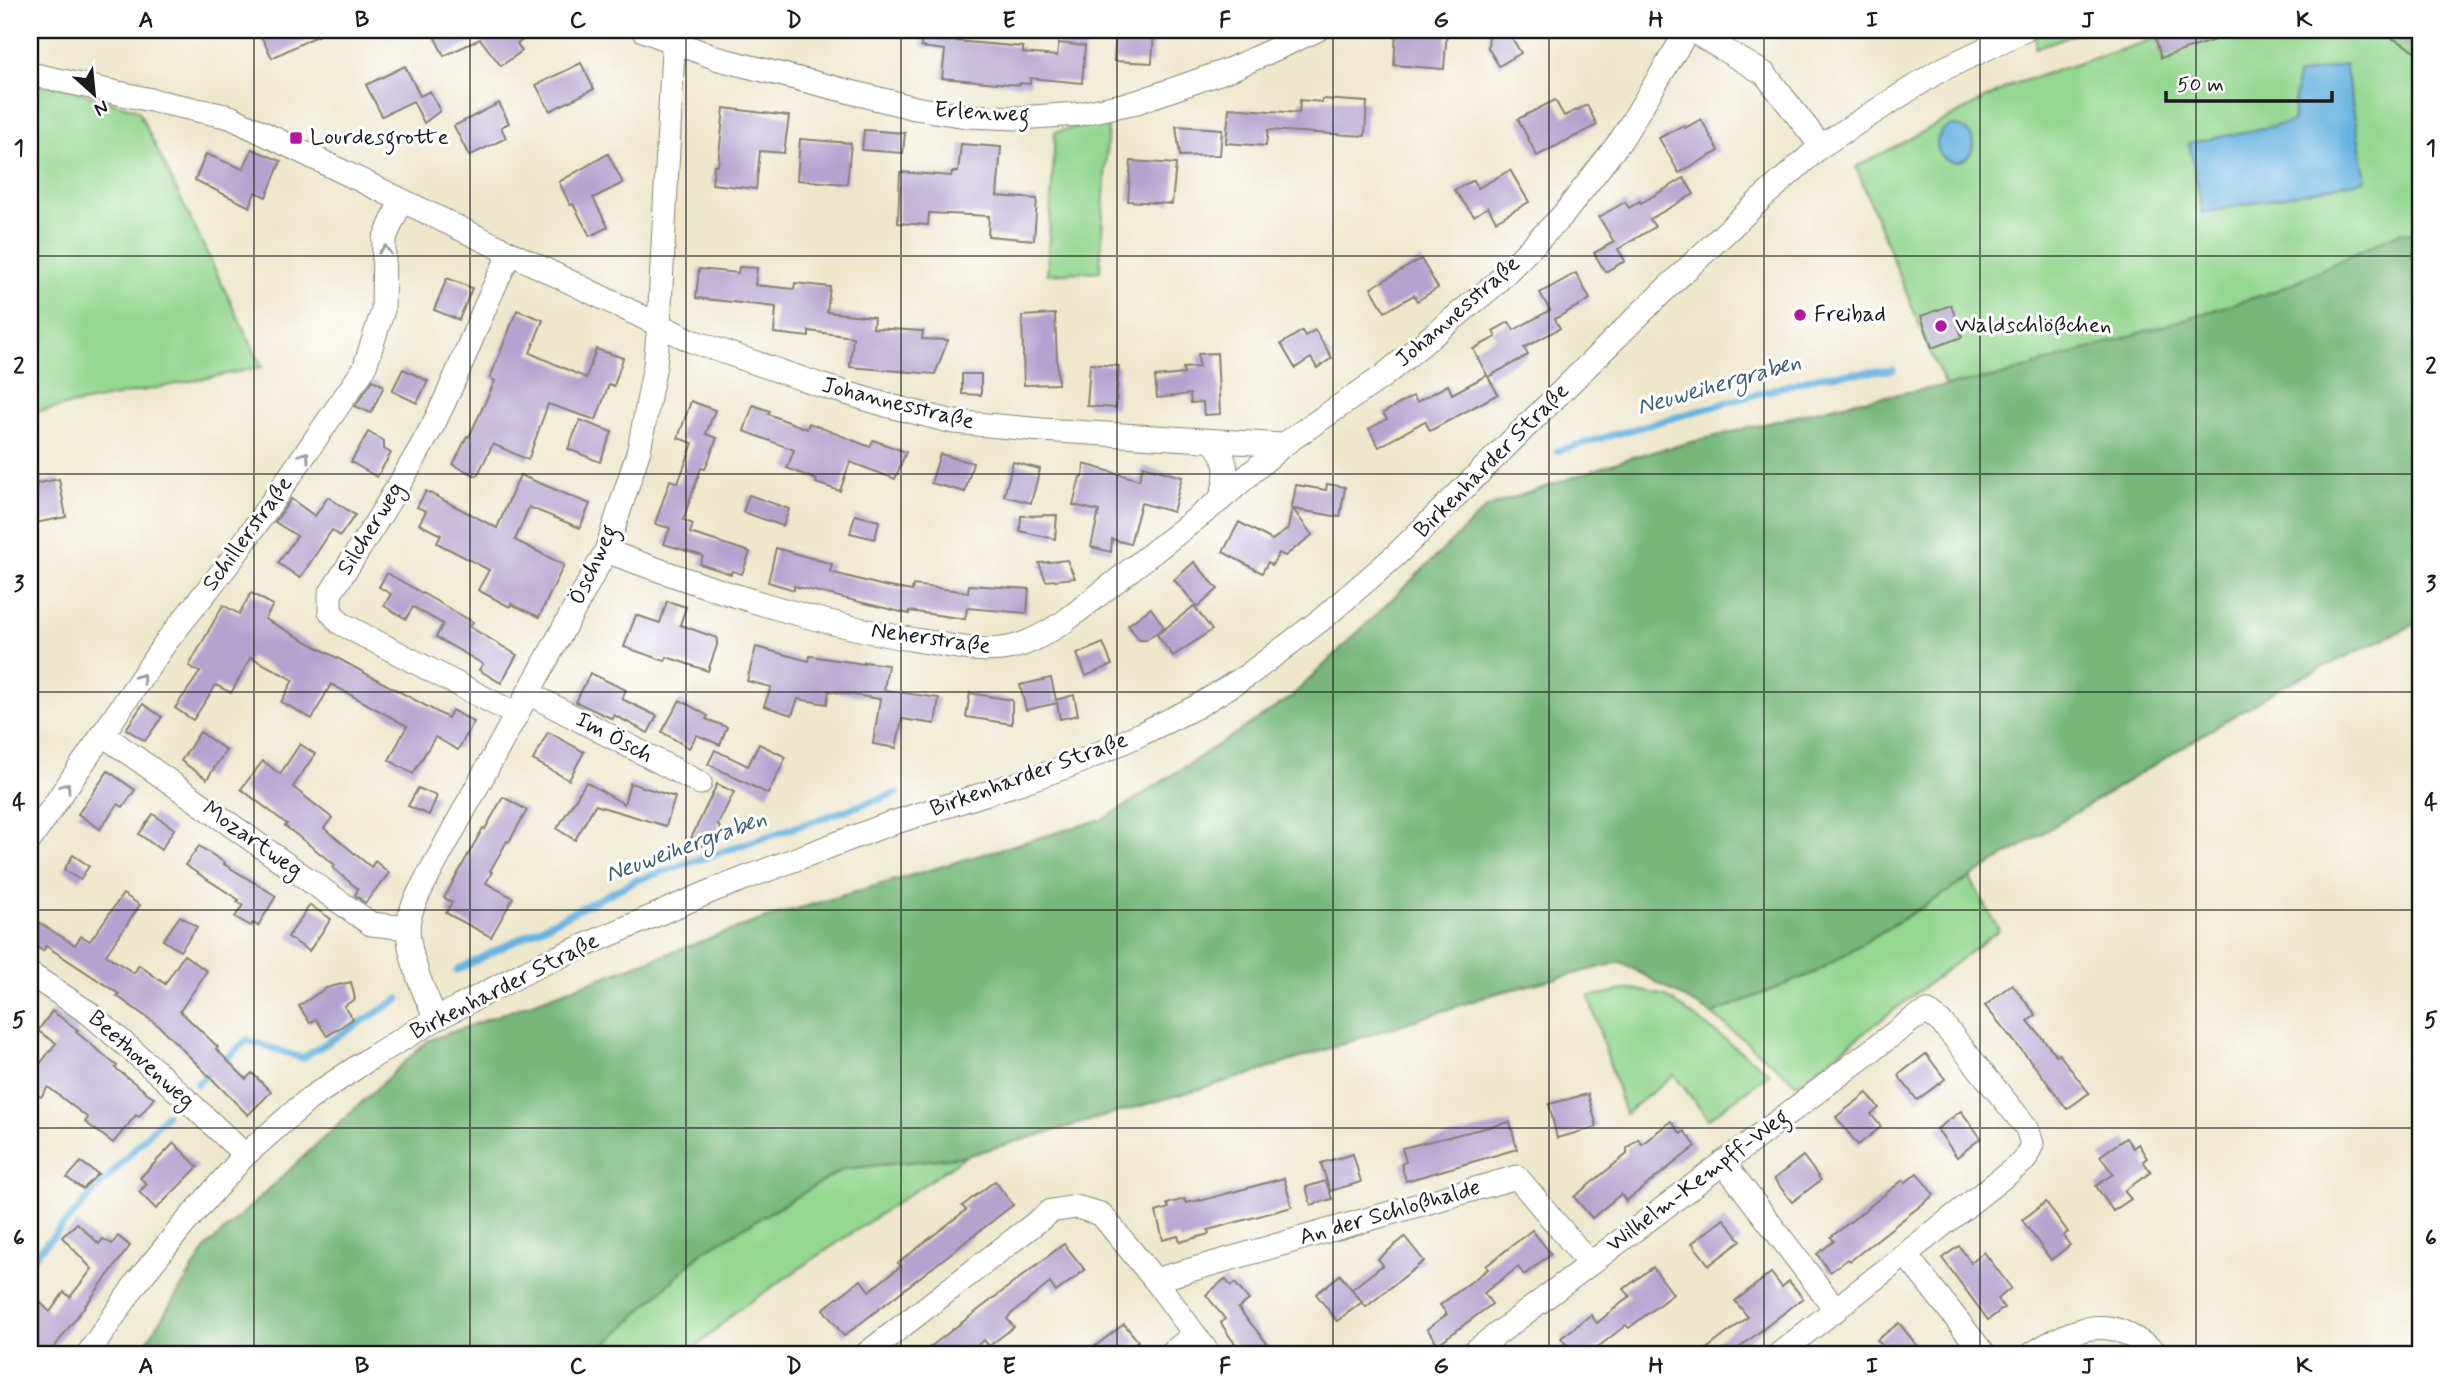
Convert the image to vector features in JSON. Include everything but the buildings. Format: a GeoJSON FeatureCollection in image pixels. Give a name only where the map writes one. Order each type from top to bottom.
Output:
{"type":"FeatureCollection","features":[{"type":"Feature","properties":{"kind":"street","name":"Erlenweg"},"geometry":{"type":"LineString","coordinates":[[643,30],[673,36],[719,58],[915,108],[965,116],[1018,118],[1079,114],[1138,102],[1231,69],[1317,30]]}},
{"type":"Feature","properties":{"kind":"street"},"geometry":{"type":"LineString","coordinates":[[1689,30],[1765,74],[1821,146]]}},
{"type":"Feature","properties":{"kind":"street","name":"Johannesstraße"},"geometry":{"type":"LineString","coordinates":[[30,74],[230,117],[692,341],[886,405],[954,422],[1283,445],[1382,377],[1493,286],[1563,215],[1621,140],[1689,30]]}},
{"type":"Feature","properties":{"kind":"street","name":"Birkenharder Straße"},"geometry":{"type":"LineString","coordinates":[[88,1354],[137,1282],[187,1219],[245,1155],[309,1099],[436,1019],[537,965],[714,890],[886,825],[1080,762],[1196,707],[1248,675],[1322,619],[1395,556],[1651,303],[1821,146],[1937,72],[2025,30]]}},
{"type":"Feature","properties":{"kind":"street","name":"Öschweg"},"geometry":{"type":"LineString","coordinates":[[436,1019],[412,951],[408,928],[411,912],[422,887],[606,551],[639,450],[655,365],[659,325],[673,36]]}},
{"type":"Feature","properties":{"kind":"street","name":"Schillerstraße"},"geometry":{"type":"LineString","coordinates":[[30,840],[166,642],[233,558],[365,369],[383,310],[384,240],[401,201]]}},
{"type":"Feature","properties":{"kind":"street","name":"Silcherweg"},"geometry":{"type":"LineString","coordinates":[[510,254],[434,423],[395,493],[330,594],[330,611],[341,623],[517,715]]}},
{"type":"Feature","properties":{"kind":"street"},"geometry":{"type":"LineString","coordinates":[[1212,442],[1220,449],[1227,469],[1226,485],[1220,500]]}},
{"type":"Feature","properties":{"kind":"street","name":"Neherstraße"},"geometry":{"type":"LineString","coordinates":[[606,551],[797,613],[872,633],[975,649],[1003,649],[1037,639],[1064,622],[1220,500],[1283,445]]}},
{"type":"Feature","properties":{"kind":"street","name":"Im Ösch"},"geometry":{"type":"LineString","coordinates":[[528,693],[700,783]]}},
{"type":"Feature","properties":{"kind":"street","name":"Mozartweg"},"geometry":{"type":"LineString","coordinates":[[102,734],[371,924],[408,928]]}},
{"type":"Feature","properties":{"kind":"street","name":"Beethovenweg"},"geometry":{"type":"LineString","coordinates":[[30,974],[89,1013],[157,1072],[245,1155]]}},
{"type":"Feature","properties":{"kind":"street","name":"Wilhelm-Kempff-Weg"},"geometry":{"type":"LineString","coordinates":[[1471,1354],[1913,1019],[1928,1012],[1943,1024],[2027,1128],[2032,1144],[2025,1160],[1906,1255]]}},
{"type":"Feature","properties":{"kind":"street"},"geometry":{"type":"LineString","coordinates":[[1723,1162],[1836,1310]]}},
{"type":"Feature","properties":{"kind":"street","name":"An der Schloßhalde"},"geometry":{"type":"LineString","coordinates":[[1155,1280],[1517,1177],[1590,1264]]}},
{"type":"Feature","properties":{"kind":"street"},"geometry":{"type":"LineString","coordinates":[[866,1354],[1051,1212],[1076,1207],[1101,1214],[1155,1280],[1209,1354]]}},
{"type":"Feature","properties":{"kind":"street"},"geometry":{"type":"LineString","coordinates":[[1779,1354],[1906,1255],[1984,1354]]}},
{"type":"Feature","properties":{"kind":"street"},"geometry":{"type":"LineString","coordinates":[[2032,1354],[2069,1334],[2096,1327],[2123,1332],[2158,1354]]}},
{"type":"Feature","properties":{"kind":"street"},"geometry":{"type":"LineString","coordinates":[[1170,1354],[1194,1335]]}},
{"type":"Feature","properties":{"kind":"green space"},"geometry":{"type":"Polygon","coordinates":[[[2036,30],[2086,30],[2035,48],[2036,30]]]}},
{"type":"Feature","properties":{"kind":"green space"},"geometry":{"type":"Polygon","coordinates":[[[2175,30],[2420,30],[2420,253],[1978,453],[1931,354],[1856,167],[2011,85],[2175,30]]]}},
{"type":"Feature","properties":{"kind":"green space"},"geometry":{"type":"Polygon","coordinates":[[[30,77],[138,110],[262,367],[30,413],[30,77]]]}},
{"type":"Feature","properties":{"kind":"green space"},"geometry":{"type":"Polygon","coordinates":[[[1108,121],[1100,271],[1047,274],[1055,132],[1108,121]]]}},
{"type":"Feature","properties":{"kind":"green space"},"geometry":{"type":"Polygon","coordinates":[[[2400,232],[2420,235],[2420,622],[2281,687],[1816,972],[1712,1014],[1621,962],[1494,994],[1252,1074],[966,1156],[844,1169],[702,1252],[596,1354],[139,1354],[207,1247],[427,1041],[766,918],[1106,818],[1290,698],[1487,507],[1632,457],[1852,402],[2001,376],[2278,290],[2400,232]]]}},
{"type":"Feature","properties":{"kind":"green space"},"geometry":{"type":"Polygon","coordinates":[[[1970,878],[1999,930],[1797,1084],[1712,1014],[1816,972],[1970,878]]]}},
{"type":"Feature","properties":{"kind":"green space"},"geometry":{"type":"Polygon","coordinates":[[[1632,989],[1666,996],[1770,1073],[1708,1119],[1674,1075],[1625,1114],[1589,996],[1632,989]]]}},
{"type":"Feature","properties":{"kind":"green space"},"geometry":{"type":"Polygon","coordinates":[[[966,1156],[735,1312],[689,1354],[596,1354],[702,1252],[844,1169],[966,1156]]]}},
{"type":"Feature","properties":{"kind":"water"},"geometry":{"type":"Polygon","coordinates":[[[2345,64],[2366,180],[2203,213],[2189,143],[2293,122],[2297,76],[2345,64]]]}},
{"type":"Feature","properties":{"kind":"water"},"geometry":{"type":"Polygon","coordinates":[[[1955,126],[1968,131],[1973,144],[1968,157],[1955,162],[1942,157],[1937,144],[1942,131],[1955,126]]]}},
{"type":"Feature","properties":{"kind":"waterway","name":"Neuweihergraben"},"geometry":{"type":"LineString","coordinates":[[1557,451],[1820,376],[1893,370]]}},
{"type":"Feature","properties":{"kind":"waterway","name":"Neuweihergraben"},"geometry":{"type":"LineString","coordinates":[[457,970],[635,881],[897,793]]}},
{"type":"Feature","properties":{"kind":"waterway","name":"Neuweihergraben"},"geometry":{"type":"LineString","coordinates":[[197,1084],[247,1040],[302,1058],[399,999]]}},
{"type":"Feature","properties":{"kind":"waterway"},"geometry":{"type":"LineString","coordinates":[[30,1261],[166,1115]]}},
{"type":"Feature","properties":{"kind":"place","name":"Lourdesgrotte"},"geometry":{"type":"Point","coordinates":[296,138]}},
{"type":"Feature","properties":{"kind":"place","name":"Freibad"},"geometry":{"type":"Point","coordinates":[1800,315]}},
{"type":"Feature","properties":{"kind":"place","name":"Waldschlößchen"},"geometry":{"type":"Point","coordinates":[1941,326]}}]}
